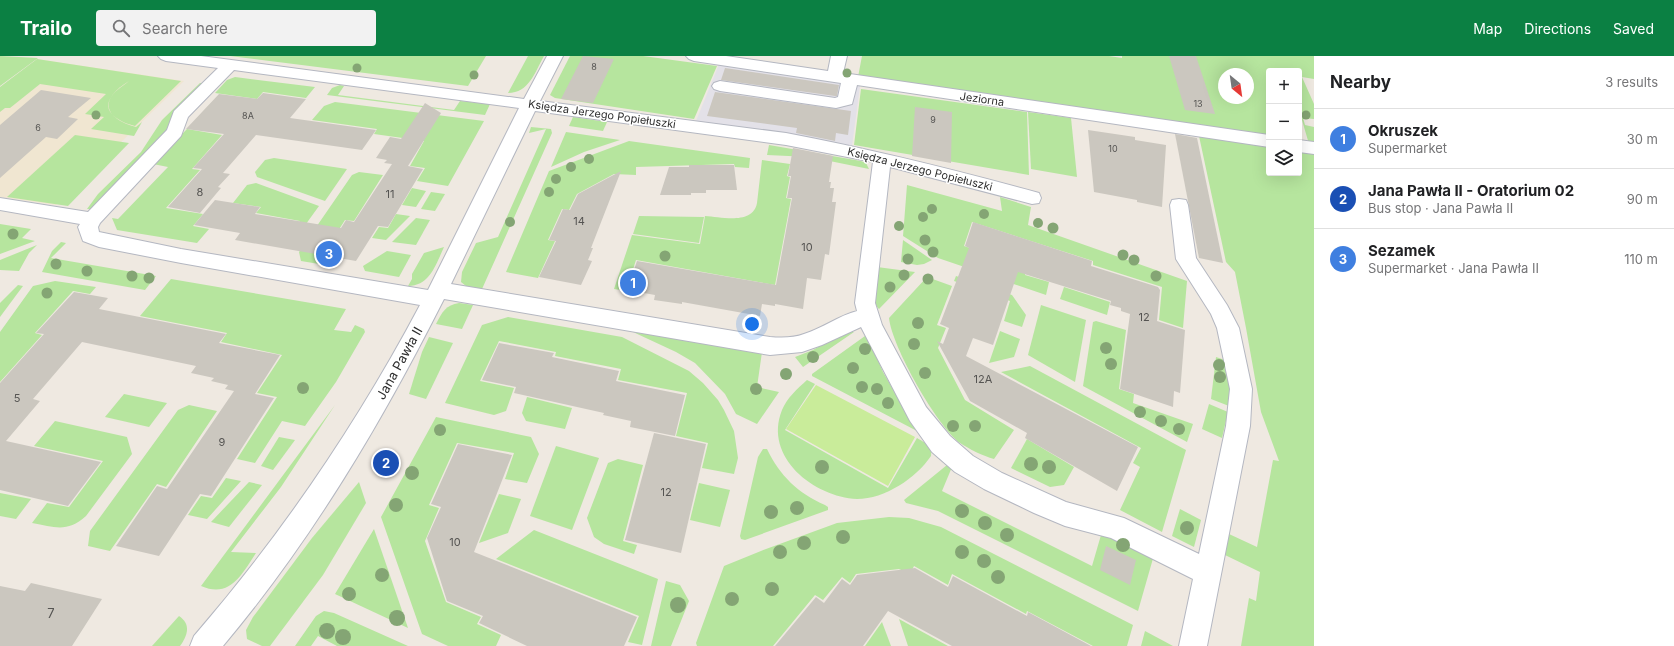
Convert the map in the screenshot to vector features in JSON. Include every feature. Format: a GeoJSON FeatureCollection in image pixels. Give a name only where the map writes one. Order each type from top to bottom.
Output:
{"type":"FeatureCollection","features":[{"type":"Feature","properties":{"kind":"street","name":"Księdza Jerzego Popiełuszki"},"geometry":{"type":"LineString","coordinates":[[166,56],[229,66],[786,139],[935,170],[1032,198]]}},
{"type":"Feature","properties":{"kind":"street","name":"Jana Pawła II"},"geometry":{"type":"LineString","coordinates":[[204,646],[261,577],[314,501],[379,398],[436,294],[529,105],[555,56]]}},
{"type":"Feature","properties":{"kind":"street","name":"Jeziorna"},"geometry":{"type":"LineString","coordinates":[[694,56],[1266,141]]}},
{"type":"Feature","properties":{"kind":"street"},"geometry":{"type":"LineString","coordinates":[[834,77],[839,56]]}},
{"type":"Feature","properties":{"kind":"street"},"geometry":{"type":"LineString","coordinates":[[229,66],[180,115],[175,132],[92,219],[88,227],[90,236],[99,240],[181,256],[770,346],[785,347],[799,345],[842,324],[856,319],[867,318]]}},
{"type":"Feature","properties":{"kind":"street"},"geometry":{"type":"LineString","coordinates":[[720,86],[836,103],[846,100],[850,79]]}},
{"type":"Feature","properties":{"kind":"street"},"geometry":{"type":"LineString","coordinates":[[1302,146],[1314,148]]}},
{"type":"Feature","properties":{"kind":"street"},"geometry":{"type":"LineString","coordinates":[[882,158],[865,303],[867,318],[905,394],[941,444],[964,464],[993,481],[1065,514],[1115,527],[1207,572]]}},
{"type":"Feature","properties":{"kind":"street"},"geometry":{"type":"LineString","coordinates":[[0,204],[92,219]]}},
{"type":"Feature","properties":{"kind":"street"},"geometry":{"type":"LineString","coordinates":[[1179,205],[1186,259],[1220,311],[1228,328],[1241,389],[1238,426],[1193,646]]}},
{"type":"Feature","properties":{"kind":"shaded area"},"geometry":{"type":"Polygon","coordinates":[[[37,59],[184,81],[56,205],[0,197],[0,87],[37,59]]]}},
{"type":"Feature","properties":{"kind":"shaded area"},"geometry":{"type":"Polygon","coordinates":[[[719,64],[860,86],[852,146],[696,121],[719,64]]]}},
{"type":"Feature","properties":{"kind":"green space"},"geometry":{"type":"Polygon","coordinates":[[[0,56],[38,58],[0,86],[0,56]]]}},
{"type":"Feature","properties":{"kind":"green space"},"geometry":{"type":"Polygon","coordinates":[[[230,56],[486,56],[468,86],[230,56]]]}},
{"type":"Feature","properties":{"kind":"green space"},"geometry":{"type":"Polygon","coordinates":[[[528,56],[544,56],[534,75],[526,86],[515,92],[508,93],[528,56]]]}},
{"type":"Feature","properties":{"kind":"green space"},"geometry":{"type":"Polygon","coordinates":[[[570,56],[643,56],[717,66],[694,119],[555,98],[550,95],[570,56]]]}},
{"type":"Feature","properties":{"kind":"green space"},"geometry":{"type":"Polygon","coordinates":[[[862,56],[1109,56],[1122,58],[1122,56],[1314,56],[1314,79],[1302,77],[1302,68],[1266,68],[1266,139],[858,77],[862,56]]]}},
{"type":"Feature","properties":{"kind":"green space"},"geometry":{"type":"Polygon","coordinates":[[[37,59],[181,81],[135,126],[125,123],[136,127],[142,122],[134,136],[91,129],[104,117],[85,114],[106,94],[40,84],[10,108],[5,108],[0,112],[0,87],[37,59]]]}},
{"type":"Feature","properties":{"kind":"green space"},"geometry":{"type":"Polygon","coordinates":[[[235,77],[315,87],[306,98],[263,92],[257,99],[215,93],[227,80],[235,77]]]}},
{"type":"Feature","properties":{"kind":"green space"},"geometry":{"type":"Polygon","coordinates":[[[1302,77],[1314,104],[1314,119],[1303,118],[1305,125],[1314,127],[1314,145],[1309,144],[1302,120],[1302,77]]]}},
{"type":"Feature","properties":{"kind":"green space"},"geometry":{"type":"Polygon","coordinates":[[[200,83],[203,83],[173,114],[167,133],[91,209],[87,209],[98,194],[141,152],[162,120],[200,83]]]}},
{"type":"Feature","properties":{"kind":"green space"},"geometry":{"type":"Polygon","coordinates":[[[340,85],[344,86],[338,95],[454,110],[460,101],[490,104],[485,115],[327,95],[332,88],[340,85]]]}},
{"type":"Feature","properties":{"kind":"green space"},"geometry":{"type":"Polygon","coordinates":[[[861,89],[1027,112],[1029,175],[854,145],[861,89]]]}},
{"type":"Feature","properties":{"kind":"green space"},"geometry":{"type":"Polygon","coordinates":[[[335,102],[484,121],[448,186],[417,181],[425,168],[410,166],[424,141],[374,134],[377,129],[312,120],[324,106],[335,102]]]}},
{"type":"Feature","properties":{"kind":"green space"},"geometry":{"type":"Polygon","coordinates":[[[1028,112],[1071,118],[1077,177],[1031,169],[1028,112]]]}},
{"type":"Feature","properties":{"kind":"green space"},"geometry":{"type":"Polygon","coordinates":[[[573,117],[607,122],[603,131],[569,126],[573,117]]]}},
{"type":"Feature","properties":{"kind":"green space"},"geometry":{"type":"Polygon","coordinates":[[[531,127],[551,129],[552,133],[482,289],[466,286],[461,282],[462,272],[476,243],[498,237],[546,129],[529,133],[531,127]]]}},
{"type":"Feature","properties":{"kind":"green space"},"geometry":{"type":"Polygon","coordinates":[[[187,129],[222,135],[192,169],[200,170],[166,208],[203,214],[193,226],[209,229],[197,243],[117,230],[112,218],[118,219],[168,167],[153,164],[187,129]]]}},
{"type":"Feature","properties":{"kind":"green space"},"geometry":{"type":"Polygon","coordinates":[[[566,132],[620,140],[584,152],[551,167],[566,132]]]}},
{"type":"Feature","properties":{"kind":"green space"},"geometry":{"type":"Polygon","coordinates":[[[75,135],[129,143],[68,206],[7,197],[75,135]]]}},
{"type":"Feature","properties":{"kind":"green space"},"geometry":{"type":"Polygon","coordinates":[[[1199,136],[1266,146],[1266,176],[1302,176],[1302,151],[1314,153],[1314,646],[1241,646],[1249,598],[1256,601],[1260,572],[1225,555],[1229,534],[1257,547],[1273,460],[1279,461],[1261,412],[1235,272],[1226,262],[1199,136]]]}},
{"type":"Feature","properties":{"kind":"green space"},"geometry":{"type":"Polygon","coordinates":[[[629,141],[750,158],[749,168],[735,167],[734,164],[636,167],[636,175],[614,174],[577,194],[569,210],[562,209],[548,240],[555,241],[538,278],[506,272],[549,171],[629,141]]]}},
{"type":"Feature","properties":{"kind":"green space"},"geometry":{"type":"Polygon","coordinates":[[[769,145],[861,161],[866,163],[869,169],[810,157],[767,155],[769,145]]]}},
{"type":"Feature","properties":{"kind":"green space"},"geometry":{"type":"Polygon","coordinates":[[[274,158],[347,169],[325,201],[257,177],[255,172],[265,160],[274,158]]]}},
{"type":"Feature","properties":{"kind":"green space"},"geometry":{"type":"Polygon","coordinates":[[[762,160],[790,164],[787,176],[790,177],[786,198],[791,199],[775,285],[636,260],[626,291],[614,289],[632,235],[700,244],[705,216],[736,218],[750,214],[754,210],[757,203],[762,160]]]}},
{"type":"Feature","properties":{"kind":"green space"},"geometry":{"type":"Polygon","coordinates":[[[359,172],[383,175],[354,221],[345,220],[322,256],[336,258],[331,266],[301,261],[299,252],[352,175],[359,172]]]}},
{"type":"Feature","properties":{"kind":"green space"},"geometry":{"type":"Polygon","coordinates":[[[256,183],[319,206],[298,235],[290,234],[300,221],[256,213],[261,207],[233,203],[247,185],[256,183]]]}},
{"type":"Feature","properties":{"kind":"green space"},"geometry":{"type":"Polygon","coordinates":[[[907,185],[1002,211],[1000,197],[1031,207],[1028,225],[1187,281],[1183,328],[1159,320],[1162,287],[1093,265],[1093,261],[972,222],[964,246],[994,256],[988,275],[938,258],[903,236],[907,185]]]}},
{"type":"Feature","properties":{"kind":"green space"},"geometry":{"type":"Polygon","coordinates":[[[412,188],[426,191],[416,207],[402,205],[412,188]]]}},
{"type":"Feature","properties":{"kind":"green space"},"geometry":{"type":"Polygon","coordinates":[[[431,192],[445,194],[435,211],[421,209],[431,192]]]}},
{"type":"Feature","properties":{"kind":"green space"},"geometry":{"type":"Polygon","coordinates":[[[396,214],[410,216],[386,240],[372,238],[379,227],[388,228],[396,214]]]}},
{"type":"Feature","properties":{"kind":"green space"},"geometry":{"type":"Polygon","coordinates":[[[639,216],[704,217],[699,243],[633,234],[639,216]]]}},
{"type":"Feature","properties":{"kind":"green space"},"geometry":{"type":"Polygon","coordinates":[[[416,218],[430,220],[416,245],[392,242],[416,218]]]}},
{"type":"Feature","properties":{"kind":"green space"},"geometry":{"type":"Polygon","coordinates":[[[0,224],[31,229],[22,238],[35,241],[0,254],[0,224]]]}},
{"type":"Feature","properties":{"kind":"green space"},"geometry":{"type":"Polygon","coordinates":[[[903,240],[932,260],[924,264],[917,265],[901,262],[903,240]]]}},
{"type":"Feature","properties":{"kind":"green space"},"geometry":{"type":"Polygon","coordinates":[[[61,242],[66,243],[51,258],[156,276],[145,290],[42,272],[52,251],[61,242]]]}},
{"type":"Feature","properties":{"kind":"green space"},"geometry":{"type":"Polygon","coordinates":[[[37,245],[29,253],[19,271],[0,270],[0,260],[37,245]]]}},
{"type":"Feature","properties":{"kind":"green space"},"geometry":{"type":"Polygon","coordinates":[[[444,247],[435,267],[427,278],[416,285],[408,286],[412,279],[412,274],[424,253],[444,247]]]}},
{"type":"Feature","properties":{"kind":"green space"},"geometry":{"type":"Polygon","coordinates":[[[387,251],[411,255],[399,277],[365,271],[363,266],[387,251]]]}},
{"type":"Feature","properties":{"kind":"green space"},"geometry":{"type":"Polygon","coordinates":[[[1005,265],[1025,272],[1025,275],[1049,282],[1046,295],[1002,280],[1005,265]]]}},
{"type":"Feature","properties":{"kind":"green space"},"geometry":{"type":"Polygon","coordinates":[[[877,267],[915,272],[879,309],[876,305],[874,295],[877,267]]]}},
{"type":"Feature","properties":{"kind":"green space"},"geometry":{"type":"Polygon","coordinates":[[[956,276],[1012,295],[1026,315],[1022,327],[1004,321],[1010,301],[954,281],[956,276]]]}},
{"type":"Feature","properties":{"kind":"green space"},"geometry":{"type":"Polygon","coordinates":[[[927,277],[952,286],[937,325],[946,328],[938,348],[965,400],[1014,430],[994,459],[968,448],[950,434],[928,404],[917,385],[898,347],[892,331],[889,318],[927,277]]]}},
{"type":"Feature","properties":{"kind":"green space"},"geometry":{"type":"Polygon","coordinates":[[[171,279],[346,309],[334,330],[351,332],[355,325],[364,329],[365,332],[336,382],[305,426],[282,421],[255,463],[237,459],[277,397],[257,393],[282,355],[221,342],[227,333],[140,316],[171,279]]]}},
{"type":"Feature","properties":{"kind":"green space"},"geometry":{"type":"Polygon","coordinates":[[[55,281],[96,287],[90,294],[73,291],[35,333],[42,335],[0,382],[0,332],[33,286],[55,281]]]}},
{"type":"Feature","properties":{"kind":"green space"},"geometry":{"type":"Polygon","coordinates":[[[18,285],[23,286],[0,317],[0,303],[18,285]]]}},
{"type":"Feature","properties":{"kind":"green space"},"geometry":{"type":"Polygon","coordinates":[[[1064,287],[1110,302],[1107,315],[1060,299],[1064,287]]]}},
{"type":"Feature","properties":{"kind":"green space"},"geometry":{"type":"Polygon","coordinates":[[[459,303],[473,305],[462,329],[436,324],[440,316],[448,307],[459,303]]]}},
{"type":"Feature","properties":{"kind":"green space"},"geometry":{"type":"Polygon","coordinates":[[[1041,305],[1086,320],[1075,382],[1028,355],[1041,305]]]}},
{"type":"Feature","properties":{"kind":"green space"},"geometry":{"type":"Polygon","coordinates":[[[508,317],[622,337],[689,371],[703,383],[718,400],[734,431],[738,458],[734,474],[702,468],[708,443],[676,436],[687,393],[618,380],[621,369],[555,356],[556,352],[499,341],[480,381],[514,388],[506,411],[494,415],[445,403],[482,325],[508,317]]]}},
{"type":"Feature","properties":{"kind":"green space"},"geometry":{"type":"Polygon","coordinates":[[[1096,321],[1126,330],[1119,389],[1134,394],[1133,403],[1193,424],[1187,442],[1083,386],[1093,322],[1096,321]]]}},
{"type":"Feature","properties":{"kind":"green space"},"geometry":{"type":"Polygon","coordinates":[[[1000,331],[1020,339],[1014,357],[989,363],[1000,331]]]}},
{"type":"Feature","properties":{"kind":"green space"},"geometry":{"type":"Polygon","coordinates":[[[633,332],[762,352],[757,387],[779,392],[757,424],[736,414],[725,394],[695,363],[676,352],[633,332]]]}},
{"type":"Feature","properties":{"kind":"green space"},"geometry":{"type":"Polygon","coordinates":[[[854,332],[803,367],[795,357],[813,350],[837,336],[854,332]]]}},
{"type":"Feature","properties":{"kind":"green space"},"geometry":{"type":"Polygon","coordinates":[[[865,336],[869,339],[883,372],[917,431],[812,376],[812,374],[865,336]]]}},
{"type":"Feature","properties":{"kind":"green space"},"geometry":{"type":"Polygon","coordinates":[[[429,337],[453,343],[426,399],[409,394],[422,352],[429,337]]]}},
{"type":"Feature","properties":{"kind":"green space"},"geometry":{"type":"Polygon","coordinates":[[[1216,357],[1225,360],[1231,385],[1229,406],[1211,399],[1216,357]]]}},
{"type":"Feature","properties":{"kind":"green space"},"geometry":{"type":"Polygon","coordinates":[[[1030,366],[1186,450],[1162,532],[1120,510],[1140,467],[1133,463],[1141,448],[1001,372],[1030,366]]]}},
{"type":"Feature","properties":{"kind":"green space"},"geometry":{"type":"Polygon","coordinates":[[[807,380],[815,384],[785,430],[888,488],[917,438],[930,447],[931,456],[917,472],[899,486],[868,498],[857,499],[841,497],[824,491],[809,482],[796,471],[786,458],[780,443],[778,427],[782,410],[789,398],[807,380]]]}},
{"type":"Feature","properties":{"kind":"green space"},"geometry":{"type":"Polygon","coordinates":[[[816,385],[915,437],[888,486],[786,429],[816,385]]]}},
{"type":"Feature","properties":{"kind":"green space"},"geometry":{"type":"Polygon","coordinates":[[[124,394],[167,403],[149,427],[105,417],[124,394]]]}},
{"type":"Feature","properties":{"kind":"green space"},"geometry":{"type":"Polygon","coordinates":[[[527,397],[572,408],[565,429],[526,421],[522,413],[527,397]]]}},
{"type":"Feature","properties":{"kind":"green space"},"geometry":{"type":"Polygon","coordinates":[[[1209,404],[1228,412],[1222,438],[1202,429],[1209,404]]]}},
{"type":"Feature","properties":{"kind":"green space"},"geometry":{"type":"Polygon","coordinates":[[[189,405],[217,411],[166,487],[157,484],[110,551],[88,546],[90,531],[178,410],[189,405]]]}},
{"type":"Feature","properties":{"kind":"green space"},"geometry":{"type":"Polygon","coordinates":[[[335,405],[281,487],[231,552],[256,553],[246,569],[227,587],[211,589],[201,586],[335,405]]]}},
{"type":"Feature","properties":{"kind":"green space"},"geometry":{"type":"Polygon","coordinates":[[[436,417],[531,437],[539,454],[527,483],[505,479],[514,453],[457,443],[429,505],[439,508],[425,541],[446,602],[481,617],[477,624],[501,635],[496,646],[448,646],[422,634],[381,517],[436,417]]]}},
{"type":"Feature","properties":{"kind":"green space"},"geometry":{"type":"Polygon","coordinates":[[[55,421],[127,437],[132,454],[86,516],[73,525],[67,527],[54,527],[32,523],[47,503],[69,507],[103,461],[34,446],[55,421]]]}},
{"type":"Feature","properties":{"kind":"green space"},"geometry":{"type":"Polygon","coordinates":[[[279,437],[295,440],[273,470],[261,466],[279,437]]]}},
{"type":"Feature","properties":{"kind":"green space"},"geometry":{"type":"Polygon","coordinates":[[[1027,439],[1074,467],[1064,485],[1050,487],[1011,468],[1027,439]]]}},
{"type":"Feature","properties":{"kind":"green space"},"geometry":{"type":"Polygon","coordinates":[[[556,446],[599,458],[572,530],[530,516],[556,446]]]}},
{"type":"Feature","properties":{"kind":"green space"},"geometry":{"type":"Polygon","coordinates":[[[763,449],[767,449],[772,459],[791,483],[806,495],[828,507],[828,510],[745,540],[741,539],[740,536],[758,457],[763,449]]]}},
{"type":"Feature","properties":{"kind":"green space"},"geometry":{"type":"Polygon","coordinates":[[[618,459],[643,465],[623,541],[637,545],[634,554],[604,544],[594,537],[587,518],[608,463],[618,459]]]}},
{"type":"Feature","properties":{"kind":"green space"},"geometry":{"type":"Polygon","coordinates":[[[947,465],[952,467],[942,491],[1092,566],[1101,535],[1104,533],[1154,555],[1138,611],[938,511],[906,503],[904,500],[947,465]]]}},
{"type":"Feature","properties":{"kind":"green space"},"geometry":{"type":"Polygon","coordinates":[[[226,478],[241,481],[207,519],[188,515],[201,496],[212,498],[226,478]]]}},
{"type":"Feature","properties":{"kind":"green space"},"geometry":{"type":"Polygon","coordinates":[[[249,482],[262,485],[229,527],[211,522],[249,482]]]}},
{"type":"Feature","properties":{"kind":"green space"},"geometry":{"type":"Polygon","coordinates":[[[359,482],[366,503],[323,575],[270,646],[262,646],[247,639],[246,630],[253,617],[312,538],[359,482]]]}},
{"type":"Feature","properties":{"kind":"green space"},"geometry":{"type":"Polygon","coordinates":[[[699,483],[730,490],[720,527],[690,520],[699,483]]]}},
{"type":"Feature","properties":{"kind":"green space"},"geometry":{"type":"Polygon","coordinates":[[[0,493],[31,499],[16,519],[0,516],[0,493]]]}},
{"type":"Feature","properties":{"kind":"green space"},"geometry":{"type":"Polygon","coordinates":[[[499,494],[521,499],[508,533],[479,543],[499,494]]]}},
{"type":"Feature","properties":{"kind":"green space"},"geometry":{"type":"Polygon","coordinates":[[[1180,509],[1201,520],[1194,547],[1172,536],[1180,509]]]}},
{"type":"Feature","properties":{"kind":"green space"},"geometry":{"type":"Polygon","coordinates":[[[889,517],[909,518],[941,527],[1133,625],[1127,646],[1093,646],[1027,611],[1026,614],[952,574],[948,585],[914,566],[910,574],[899,569],[856,574],[850,583],[842,577],[823,600],[815,595],[773,646],[697,646],[696,643],[724,566],[837,523],[889,517]]]}},
{"type":"Feature","properties":{"kind":"green space"},"geometry":{"type":"Polygon","coordinates":[[[374,529],[408,628],[335,594],[374,529]]]}},
{"type":"Feature","properties":{"kind":"green space"},"geometry":{"type":"Polygon","coordinates":[[[534,530],[658,579],[642,645],[628,642],[639,616],[496,559],[534,530]]]}},
{"type":"Feature","properties":{"kind":"green space"},"geometry":{"type":"Polygon","coordinates":[[[666,581],[680,585],[689,601],[671,646],[651,646],[666,581]]]}},
{"type":"Feature","properties":{"kind":"green space"},"geometry":{"type":"Polygon","coordinates":[[[324,611],[334,613],[408,646],[337,646],[318,636],[311,646],[295,646],[316,616],[324,611]]]}},
{"type":"Feature","properties":{"kind":"green space"},"geometry":{"type":"Polygon","coordinates":[[[179,616],[183,619],[187,626],[185,638],[180,646],[152,646],[179,616]]]}},
{"type":"Feature","properties":{"kind":"green space"},"geometry":{"type":"Polygon","coordinates":[[[899,619],[948,646],[908,646],[899,619]]]}},
{"type":"Feature","properties":{"kind":"green space"},"geometry":{"type":"Polygon","coordinates":[[[882,622],[891,646],[865,646],[882,622]]]}},
{"type":"Feature","properties":{"kind":"green space"},"geometry":{"type":"Polygon","coordinates":[[[1145,631],[1173,646],[1141,646],[1145,631]]]}},
{"type":"Feature","properties":{"kind":"building"},"geometry":{"type":"Polygon","coordinates":[[[583,56],[614,59],[593,103],[561,99],[583,56]]]}},
{"type":"Feature","properties":{"kind":"building"},"geometry":{"type":"Polygon","coordinates":[[[1169,56],[1196,56],[1215,114],[1185,110],[1169,56]]]}},
{"type":"Feature","properties":{"kind":"building"},"geometry":{"type":"Polygon","coordinates":[[[725,68],[839,85],[837,96],[721,80],[725,68]]]}},
{"type":"Feature","properties":{"kind":"building"},"geometry":{"type":"Polygon","coordinates":[[[41,90],[91,98],[68,117],[78,119],[57,139],[46,137],[0,178],[0,125],[41,90]]]}},
{"type":"Feature","properties":{"kind":"building"},"geometry":{"type":"Polygon","coordinates":[[[715,92],[851,111],[848,135],[836,133],[835,141],[796,133],[797,128],[707,116],[715,92]]]}},
{"type":"Feature","properties":{"kind":"building"},"geometry":{"type":"Polygon","coordinates":[[[263,93],[306,99],[290,118],[376,130],[362,150],[256,135],[223,173],[230,174],[218,187],[221,188],[200,213],[168,207],[202,169],[193,168],[224,134],[186,129],[219,94],[257,99],[263,93]]]}},
{"type":"Feature","properties":{"kind":"building"},"geometry":{"type":"Polygon","coordinates":[[[425,103],[441,113],[408,166],[423,169],[388,227],[378,226],[356,261],[235,240],[240,233],[194,225],[215,200],[260,207],[255,214],[341,228],[346,220],[354,222],[392,164],[384,163],[387,160],[376,158],[390,137],[401,139],[425,103]]]}},
{"type":"Feature","properties":{"kind":"building"},"geometry":{"type":"Polygon","coordinates":[[[915,107],[952,112],[951,163],[912,156],[915,107]]]}},
{"type":"Feature","properties":{"kind":"building"},"geometry":{"type":"Polygon","coordinates":[[[1088,130],[1135,137],[1135,140],[1166,145],[1162,207],[1137,202],[1137,200],[1094,192],[1088,130]]]}},
{"type":"Feature","properties":{"kind":"building"},"geometry":{"type":"Polygon","coordinates":[[[1175,134],[1197,138],[1223,263],[1199,258],[1175,134]]]}},
{"type":"Feature","properties":{"kind":"building"},"geometry":{"type":"Polygon","coordinates":[[[793,148],[833,156],[829,182],[831,182],[830,188],[834,188],[832,202],[836,202],[829,255],[825,254],[821,280],[807,278],[803,309],[775,304],[775,306],[762,304],[760,316],[682,302],[682,304],[654,300],[655,295],[627,290],[637,261],[776,285],[792,198],[787,198],[791,176],[788,176],[793,148]]]}},
{"type":"Feature","properties":{"kind":"building"},"geometry":{"type":"Polygon","coordinates":[[[689,165],[734,165],[737,190],[706,190],[706,193],[691,193],[691,195],[660,195],[669,167],[689,167],[689,165]]]}},
{"type":"Feature","properties":{"kind":"building"},"geometry":{"type":"Polygon","coordinates":[[[621,171],[591,248],[593,248],[588,260],[592,261],[581,285],[539,277],[556,241],[549,240],[563,209],[570,210],[578,194],[621,171]]]}},
{"type":"Feature","properties":{"kind":"building"},"geometry":{"type":"Polygon","coordinates":[[[973,222],[1092,261],[1091,266],[1158,287],[1160,290],[1157,321],[1185,330],[1180,393],[1174,391],[1173,407],[1120,389],[1130,314],[1121,311],[1121,308],[1110,305],[1111,301],[1018,272],[993,345],[973,338],[966,356],[1138,447],[1117,491],[1025,438],[1027,433],[970,401],[937,341],[943,344],[949,328],[940,324],[969,248],[965,246],[973,222]]]}},
{"type":"Feature","properties":{"kind":"building"},"geometry":{"type":"Polygon","coordinates":[[[74,292],[108,298],[99,309],[226,334],[219,343],[280,355],[255,394],[274,398],[211,496],[200,494],[159,556],[116,546],[157,486],[167,489],[234,391],[225,389],[228,385],[211,381],[214,378],[191,373],[196,366],[82,342],[33,399],[40,401],[6,441],[101,462],[68,506],[0,490],[0,383],[44,334],[36,333],[74,292]]]}},
{"type":"Feature","properties":{"kind":"building"},"geometry":{"type":"Polygon","coordinates":[[[499,343],[554,353],[552,357],[619,371],[616,381],[685,395],[675,436],[630,427],[631,421],[603,415],[604,413],[514,393],[516,387],[482,380],[499,343]]]}},
{"type":"Feature","properties":{"kind":"building"},"geometry":{"type":"Polygon","coordinates":[[[654,433],[706,444],[681,553],[625,540],[654,433]]]}},
{"type":"Feature","properties":{"kind":"building"},"geometry":{"type":"Polygon","coordinates":[[[458,444],[512,455],[474,552],[637,617],[624,646],[527,646],[479,623],[483,616],[447,601],[427,538],[441,507],[431,504],[458,444]]]}},
{"type":"Feature","properties":{"kind":"building"},"geometry":{"type":"Polygon","coordinates":[[[1106,546],[1136,560],[1130,585],[1100,570],[1106,546]]]}},
{"type":"Feature","properties":{"kind":"building"},"geometry":{"type":"Polygon","coordinates":[[[915,568],[948,587],[953,576],[1027,616],[1028,612],[1091,646],[952,646],[888,611],[863,646],[775,646],[816,597],[824,603],[842,579],[850,585],[857,575],[915,568]]]}},
{"type":"Feature","properties":{"kind":"building"},"geometry":{"type":"Polygon","coordinates":[[[31,583],[102,599],[72,646],[0,646],[0,586],[25,591],[31,583]]]}},
{"type":"Feature","properties":{"kind":"place","name":"Sezamek"},"geometry":{"type":"Point","coordinates":[329,254]}},
{"type":"Feature","properties":{"kind":"place","name":"Okruszek"},"geometry":{"type":"Point","coordinates":[633,283]}},
{"type":"Feature","properties":{"kind":"place","name":"Jana Pawła II - Oratorium 02"},"geometry":{"type":"Point","coordinates":[386,463]}}]}
